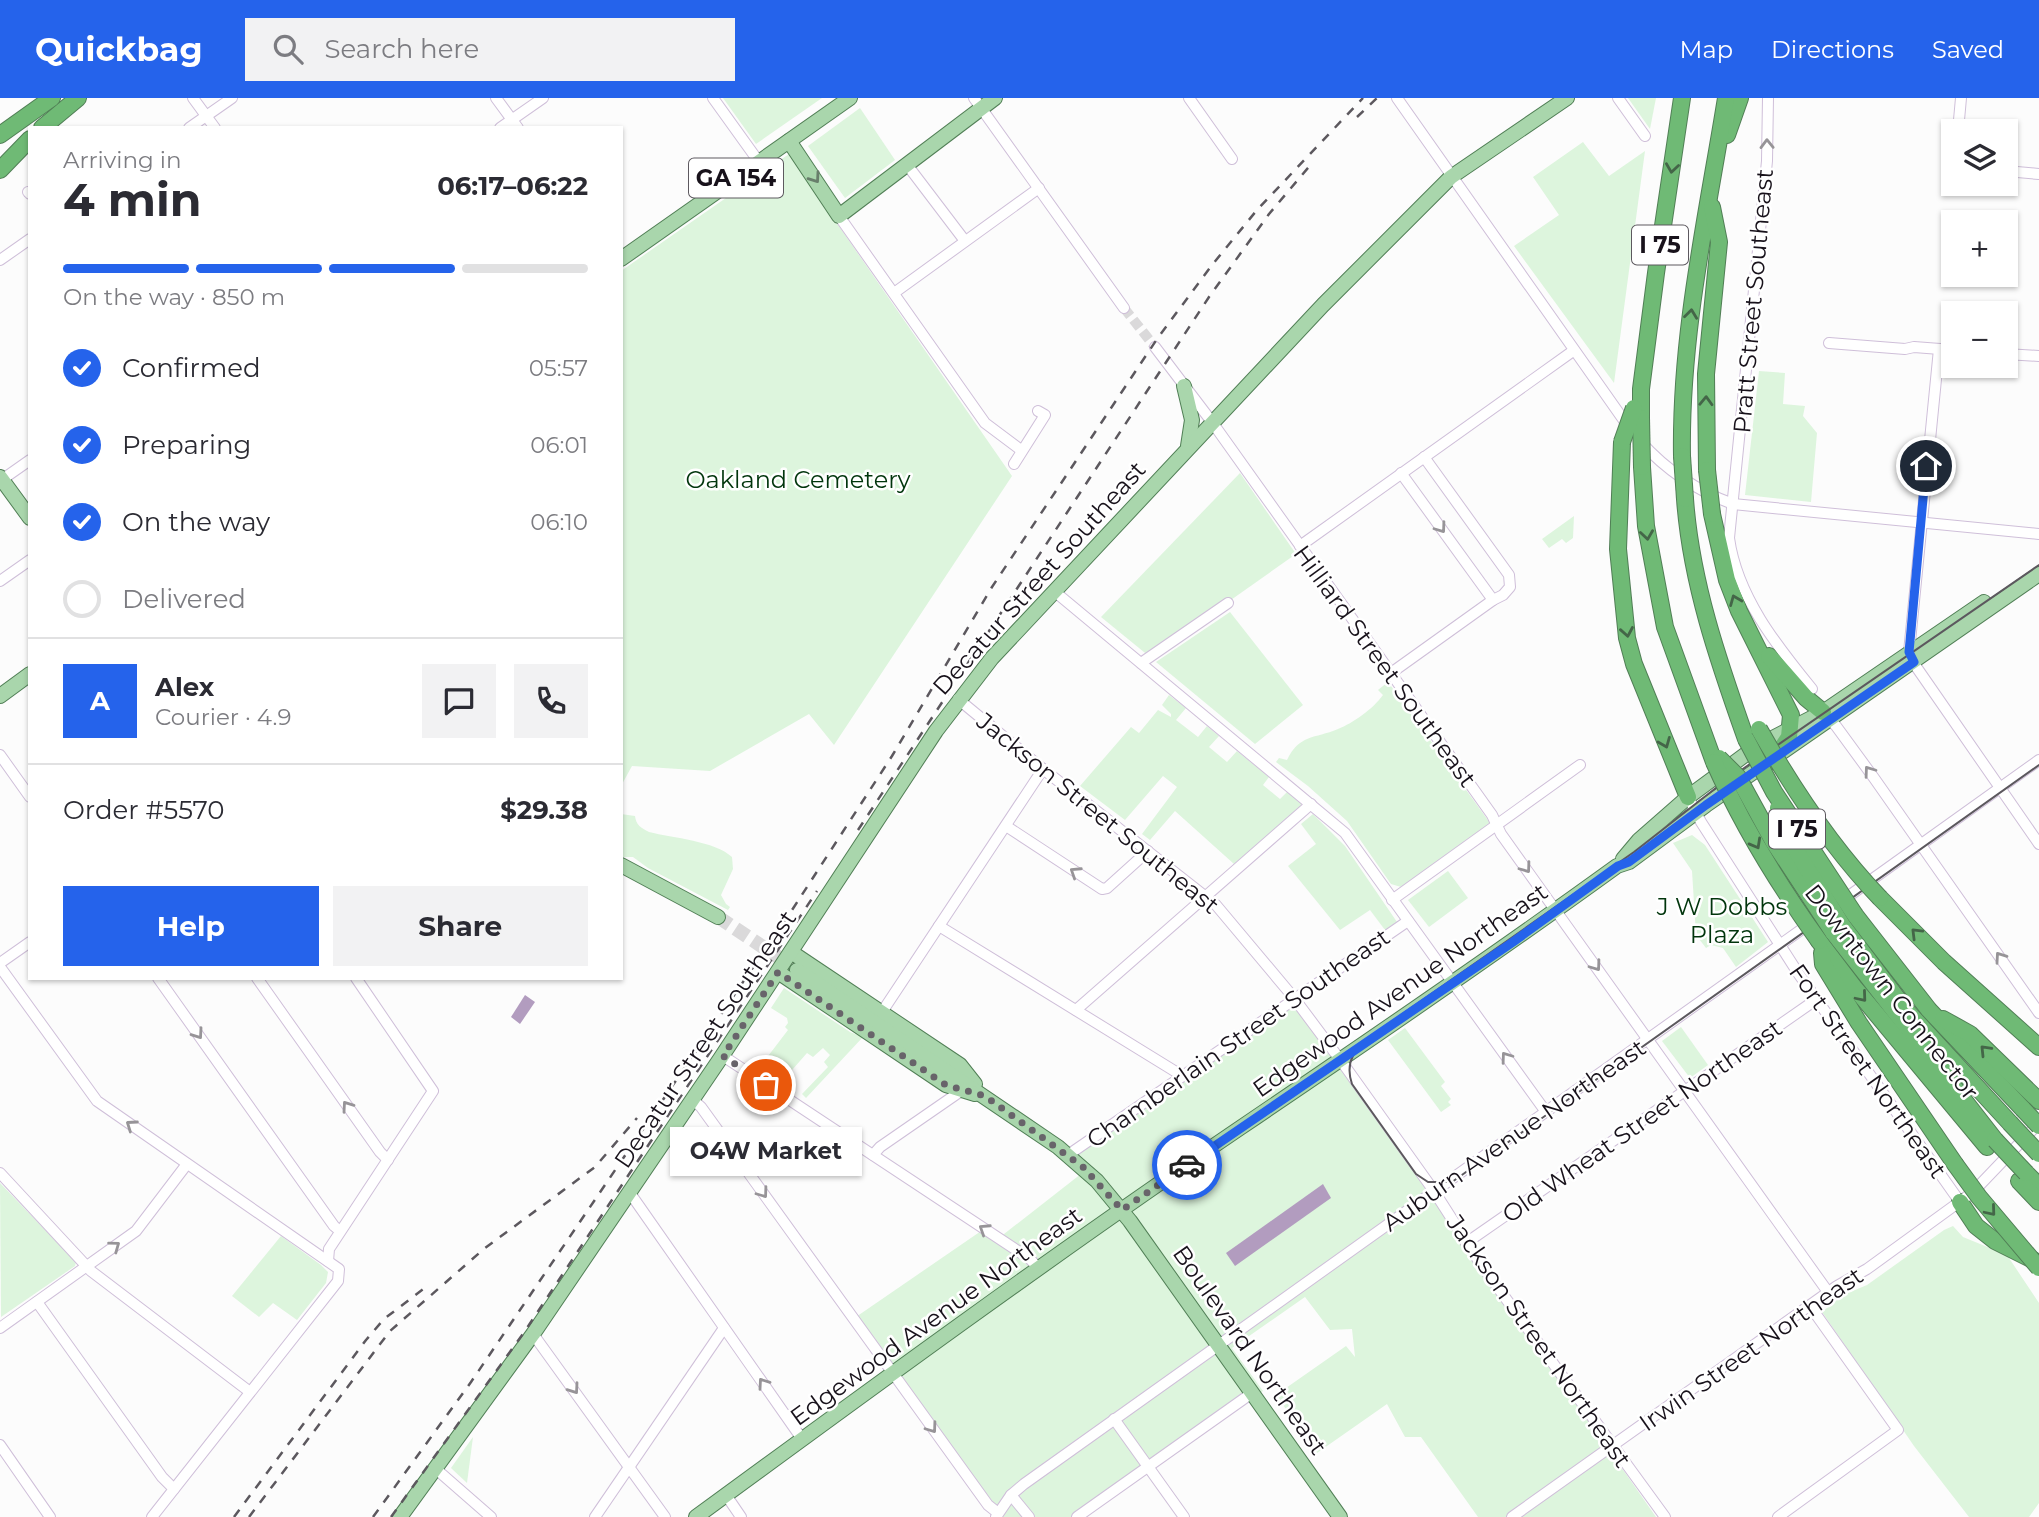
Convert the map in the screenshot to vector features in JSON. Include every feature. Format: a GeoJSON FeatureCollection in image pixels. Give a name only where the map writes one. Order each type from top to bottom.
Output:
{"type":"FeatureCollection","features":[{"type":"Feature","properties":{"kind":"highway"},"geometry":{"type":"LineString","coordinates":[[0,135],[52,98]]}},
{"type":"Feature","properties":{"kind":"highway"},"geometry":{"type":"LineString","coordinates":[[44,126],[78,98]]}},
{"type":"Feature","properties":{"kind":"highway","name":"I 75"},"geometry":{"type":"LineString","coordinates":[[1726,98],[1686,358],[1682,456],[1693,563],[1702,607],[1731,695],[1753,734]]}},
{"type":"Feature","properties":{"kind":"highway"},"geometry":{"type":"LineString","coordinates":[[1715,170],[1740,98]]}},
{"type":"Feature","properties":{"kind":"highway","name":"I 75"},"geometry":{"type":"LineString","coordinates":[[1682,99],[1637,413],[1646,526],[1665,627],[1708,745],[1717,760]]}},
{"type":"Feature","properties":{"kind":"highway"},"geometry":{"type":"LineString","coordinates":[[0,170],[28,141]]}},
{"type":"Feature","properties":{"kind":"highway"},"geometry":{"type":"LineString","coordinates":[[1710,198],[1719,242],[1706,374],[1707,470],[1712,514],[1727,580],[1739,611],[1791,715],[1791,728],[1786,744],[1773,761]]}},
{"type":"Feature","properties":{"kind":"highway"},"geometry":{"type":"LineString","coordinates":[[1637,413],[1622,442],[1618,549],[1628,638],[1634,664],[1688,797]]}},
{"type":"Feature","properties":{"kind":"highway"},"geometry":{"type":"LineString","coordinates":[[1749,629],[1780,670],[1827,716]]}},
{"type":"Feature","properties":{"kind":"highway"},"geometry":{"type":"LineString","coordinates":[[1753,734],[1814,817],[1880,898],[1944,962],[2039,1047]]}},
{"type":"Feature","properties":{"kind":"highway","name":"Downtown Connector"},"geometry":{"type":"LineString","coordinates":[[1753,734],[1774,792],[1844,924],[1929,1010],[2012,1121],[2031,1169],[2039,1202]]}},
{"type":"Feature","properties":{"kind":"highway"},"geometry":{"type":"LineString","coordinates":[[1717,760],[1738,777],[1773,841],[1844,924],[1908,1010],[2012,1121],[2039,1185]]}},
{"type":"Feature","properties":{"kind":"highway","name":"Downtown Connector"},"geometry":{"type":"LineString","coordinates":[[1717,760],[1738,812],[1773,874],[1819,942],[2012,1121],[2039,1124]]}},
{"type":"Feature","properties":{"kind":"highway"},"geometry":{"type":"LineString","coordinates":[[1844,924],[1946,1076],[2039,1142]]}},
{"type":"Feature","properties":{"kind":"highway"},"geometry":{"type":"LineString","coordinates":[[1819,942],[1823,964],[1859,1023],[1979,1197],[2036,1263],[2039,1282]]}},
{"type":"Feature","properties":{"kind":"highway"},"geometry":{"type":"LineString","coordinates":[[1960,1202],[1976,1226],[2036,1263]]}},
{"type":"Feature","properties":{"kind":"main road","name":"GA 154"},"geometry":{"type":"LineString","coordinates":[[623,258],[850,98]]}},
{"type":"Feature","properties":{"kind":"main road"},"geometry":{"type":"LineString","coordinates":[[789,141],[839,215],[908,166],[978,103],[995,98]]}},
{"type":"Feature","properties":{"kind":"main road","name":"Decatur Street Southeast"},"geometry":{"type":"LineString","coordinates":[[400,1517],[533,1334],[630,1193],[958,699],[1054,591],[1323,304],[1451,177],[1567,98]]}},
{"type":"Feature","properties":{"kind":"main road"},"geometry":{"type":"LineString","coordinates":[[1184,386],[1192,422],[1187,449]]}},
{"type":"Feature","properties":{"kind":"main road"},"geometry":{"type":"LineString","coordinates":[[1,479],[28,515]]}},
{"type":"Feature","properties":{"kind":"main road","name":"Edgewood Avenue Northeast"},"geometry":{"type":"LineString","coordinates":[[696,1517],[892,1373],[1122,1210],[1773,761],[1827,716],[2039,564]]}},
{"type":"Feature","properties":{"kind":"main road","name":"Edgewood Avenue Northeast"},"geometry":{"type":"LineString","coordinates":[[1912,657],[2039,574]]}},
{"type":"Feature","properties":{"kind":"main road"},"geometry":{"type":"LineString","coordinates":[[0,696],[28,675]]}},
{"type":"Feature","properties":{"kind":"main road","name":"Edgewood Avenue Northeast"},"geometry":{"type":"LineString","coordinates":[[1618,866],[1639,840],[1688,797],[1757,746],[1791,728],[1827,716]]}},
{"type":"Feature","properties":{"kind":"main road"},"geometry":{"type":"LineString","coordinates":[[623,866],[718,917]]}},
{"type":"Feature","properties":{"kind":"main road"},"geometry":{"type":"LineString","coordinates":[[791,952],[960,1065],[985,1096]]}},
{"type":"Feature","properties":{"kind":"main road"},"geometry":{"type":"LineString","coordinates":[[797,970],[985,1096]]}},
{"type":"Feature","properties":{"kind":"main road"},"geometry":{"type":"LineString","coordinates":[[778,972],[946,1085],[985,1096]]}},
{"type":"Feature","properties":{"kind":"main road","name":"Boulevard Northeast"},"geometry":{"type":"LineString","coordinates":[[985,1096],[1068,1155],[1097,1181],[1122,1210],[1340,1517]]}},
{"type":"Feature","properties":{"kind":"street"},"geometry":{"type":"LineString","coordinates":[[193,98],[214,126]]}},
{"type":"Feature","properties":{"kind":"street"},"geometry":{"type":"LineString","coordinates":[[192,126],[232,98]]}},
{"type":"Feature","properties":{"kind":"street"},"geometry":{"type":"LineString","coordinates":[[496,98],[515,124],[542,98]]}},
{"type":"Feature","properties":{"kind":"street"},"geometry":{"type":"LineString","coordinates":[[713,98],[759,162]]}},
{"type":"Feature","properties":{"kind":"street"},"geometry":{"type":"LineString","coordinates":[[1189,98],[1232,159]]}},
{"type":"Feature","properties":{"kind":"street"},"geometry":{"type":"LineString","coordinates":[[1397,98],[1629,428],[1653,454],[1687,482],[1733,505],[2039,534]]}},
{"type":"Feature","properties":{"kind":"street"},"geometry":{"type":"LineString","coordinates":[[1618,98],[1645,136]]}},
{"type":"Feature","properties":{"kind":"street","name":"Pratt Street Southeast"},"geometry":{"type":"LineString","coordinates":[[1768,98],[1767,161],[1729,537],[1733,559],[1766,630],[1812,689]]}},
{"type":"Feature","properties":{"kind":"street"},"geometry":{"type":"LineString","coordinates":[[1959,119],[1961,98]]}},
{"type":"Feature","properties":{"kind":"street"},"geometry":{"type":"LineString","coordinates":[[978,103],[1124,308]]}},
{"type":"Feature","properties":{"kind":"street"},"geometry":{"type":"LineString","coordinates":[[908,166],[965,242]]}},
{"type":"Feature","properties":{"kind":"street"},"geometry":{"type":"LineString","coordinates":[[2018,172],[2039,174]]}},
{"type":"Feature","properties":{"kind":"street"},"geometry":{"type":"LineString","coordinates":[[894,293],[1039,188]]}},
{"type":"Feature","properties":{"kind":"street"},"geometry":{"type":"LineString","coordinates":[[839,215],[985,423],[1021,450]]}},
{"type":"Feature","properties":{"kind":"street"},"geometry":{"type":"LineString","coordinates":[[0,261],[28,240]]}},
{"type":"Feature","properties":{"kind":"street"},"geometry":{"type":"LineString","coordinates":[[1829,343],[1939,349],[1921,522],[1912,657],[2039,844]]}},
{"type":"Feature","properties":{"kind":"street","name":"Hilliard Street Southeast"},"geometry":{"type":"LineString","coordinates":[[1155,348],[1300,545],[1828,1292]]}},
{"type":"Feature","properties":{"kind":"street"},"geometry":{"type":"LineString","coordinates":[[1300,545],[1573,351]]}},
{"type":"Feature","properties":{"kind":"street"},"geometry":{"type":"LineString","coordinates":[[2018,355],[2039,356]]}},
{"type":"Feature","properties":{"kind":"street"},"geometry":{"type":"LineString","coordinates":[[1013,464],[1045,415],[1038,411]]}},
{"type":"Feature","properties":{"kind":"street"},"geometry":{"type":"LineString","coordinates":[[1391,673],[1508,590],[1511,581],[1424,457]]}},
{"type":"Feature","properties":{"kind":"street"},"geometry":{"type":"LineString","coordinates":[[1,479],[28,461]]}},
{"type":"Feature","properties":{"kind":"street"},"geometry":{"type":"LineString","coordinates":[[1401,473],[1493,600]]}},
{"type":"Feature","properties":{"kind":"street"},"geometry":{"type":"LineString","coordinates":[[0,581],[28,561]]}},
{"type":"Feature","properties":{"kind":"street"},"geometry":{"type":"LineString","coordinates":[[1054,591],[1345,833],[1546,1112]]}},
{"type":"Feature","properties":{"kind":"street"},"geometry":{"type":"LineString","coordinates":[[1141,663],[1228,603]]}},
{"type":"Feature","properties":{"kind":"street","name":"Jackson Street Southeast"},"geometry":{"type":"LineString","coordinates":[[958,699],[1043,769],[1207,896],[1294,998],[1341,1061]]}},
{"type":"Feature","properties":{"kind":"street"},"geometry":{"type":"LineString","coordinates":[[1827,716],[2039,1013]]}},
{"type":"Feature","properties":{"kind":"street"},"geometry":{"type":"LineString","coordinates":[[0,755],[28,794]]}},
{"type":"Feature","properties":{"kind":"street","name":"Auburn Avenue Northeast"},"geometry":{"type":"LineString","coordinates":[[997,1515],[1011,1495],[1114,1419],[2039,760]]}},
{"type":"Feature","properties":{"kind":"street"},"geometry":{"type":"LineString","coordinates":[[1392,900],[1580,765]]}},
{"type":"Feature","properties":{"kind":"street"},"geometry":{"type":"LineString","coordinates":[[882,1013],[1043,769]]}},
{"type":"Feature","properties":{"kind":"street","name":"Fort Street Northeast"},"geometry":{"type":"LineString","coordinates":[[1688,797],[1780,945],[1960,1202]]}},
{"type":"Feature","properties":{"kind":"street"},"geometry":{"type":"LineString","coordinates":[[1076,1010],[1311,804]]}},
{"type":"Feature","properties":{"kind":"street"},"geometry":{"type":"LineString","coordinates":[[1006,826],[1102,889],[1107,888],[1148,851]]}},
{"type":"Feature","properties":{"kind":"street","name":"Chamberlain Street Southeast"},"geometry":{"type":"LineString","coordinates":[[1068,1155],[1408,921]]}},
{"type":"Feature","properties":{"kind":"street"},"geometry":{"type":"LineString","coordinates":[[939,926],[1181,1075]]}},
{"type":"Feature","properties":{"kind":"street"},"geometry":{"type":"LineString","coordinates":[[28,944],[0,965],[97,1101],[339,1269],[338,1280],[152,1517]]}},
{"type":"Feature","properties":{"kind":"street"},"geometry":{"type":"LineString","coordinates":[[159,980],[340,1231]]}},
{"type":"Feature","properties":{"kind":"street"},"geometry":{"type":"LineString","coordinates":[[258,980],[388,1160]]}},
{"type":"Feature","properties":{"kind":"street"},"geometry":{"type":"LineString","coordinates":[[328,1261],[329,1249],[340,1231],[433,1091],[357,980]]}},
{"type":"Feature","properties":{"kind":"street","name":"Old Wheat Street Northeast"},"geometry":{"type":"LineString","coordinates":[[1466,1243],[1817,999]]}},
{"type":"Feature","properties":{"kind":"street"},"geometry":{"type":"LineString","coordinates":[[723,1056],[1030,1259],[1039,1269]]}},
{"type":"Feature","properties":{"kind":"street","name":"Jackson Street Northeast"},"geometry":{"type":"LineString","coordinates":[[1341,1061],[1434,1191],[1466,1243],[1665,1517]]}},
{"type":"Feature","properties":{"kind":"street"},"geometry":{"type":"LineString","coordinates":[[873,1155],[880,1147],[961,1091]]}},
{"type":"Feature","properties":{"kind":"street"},"geometry":{"type":"LineString","coordinates":[[693,1100],[701,1107],[997,1515]]}},
{"type":"Feature","properties":{"kind":"street","name":"Irwin Street Northeast"},"geometry":{"type":"LineString","coordinates":[[1512,1517],[1828,1292],[1867,1269],[1960,1202],[1988,1178],[2039,1124]]}},
{"type":"Feature","properties":{"kind":"street"},"geometry":{"type":"LineString","coordinates":[[0,1328],[136,1231],[187,1164]]}},
{"type":"Feature","properties":{"kind":"street"},"geometry":{"type":"LineString","coordinates":[[0,1173],[87,1266],[250,1392]]}},
{"type":"Feature","properties":{"kind":"street"},"geometry":{"type":"LineString","coordinates":[[630,1193],[802,1439]]}},
{"type":"Feature","properties":{"kind":"street"},"geometry":{"type":"LineString","coordinates":[[37,1302],[162,1477],[174,1489]]}},
{"type":"Feature","properties":{"kind":"street"},"geometry":{"type":"LineString","coordinates":[[1778,1517],[1898,1430],[1810,1306]]}},
{"type":"Feature","properties":{"kind":"street"},"geometry":{"type":"LineString","coordinates":[[595,1517],[724,1328]]}},
{"type":"Feature","properties":{"kind":"street"},"geometry":{"type":"LineString","coordinates":[[533,1334],[665,1517]]}},
{"type":"Feature","properties":{"kind":"street"},"geometry":{"type":"LineString","coordinates":[[1077,1517],[1252,1393]]}},
{"type":"Feature","properties":{"kind":"street"},"geometry":{"type":"LineString","coordinates":[[1114,1419],[1184,1517]]}},
{"type":"Feature","properties":{"kind":"street"},"geometry":{"type":"LineString","coordinates":[[0,1445],[50,1517]]}},
{"type":"Feature","properties":{"kind":"street"},"geometry":{"type":"LineString","coordinates":[[436,1469],[491,1517]]}},
{"type":"Feature","properties":{"kind":"street"},"geometry":{"type":"LineString","coordinates":[[726,1495],[741,1517]]}},
{"type":"Feature","properties":{"kind":"street"},"geometry":{"type":"LineString","coordinates":[[1011,1495],[1029,1517]]}},
{"type":"Feature","properties":{"kind":"green space"},"geometry":{"type":"Polygon","coordinates":[[[723,98],[822,98],[756,144],[723,98]]]}},
{"type":"Feature","properties":{"kind":"green space"},"geometry":{"type":"Polygon","coordinates":[[[1628,98],[1656,98],[1650,129],[1628,98]]]}},
{"type":"Feature","properties":{"kind":"green space"},"geometry":{"type":"Polygon","coordinates":[[[860,108],[895,160],[845,198],[808,146],[860,108]]]}},
{"type":"Feature","properties":{"kind":"green space"},"geometry":{"type":"Polygon","coordinates":[[[1583,142],[1609,176],[1645,151],[1614,383],[1514,246],[1559,215],[1533,177],[1583,142]]]}},
{"type":"Feature","properties":{"kind":"green space","name":"Oakland Cemetery"},"geometry":{"type":"Polygon","coordinates":[[[789,154],[1012,476],[834,745],[809,714],[710,771],[632,766],[623,782],[623,270],[789,154]]]}},
{"type":"Feature","properties":{"kind":"green space"},"geometry":{"type":"Polygon","coordinates":[[[1759,371],[1785,373],[1783,404],[1805,406],[1803,416],[1817,433],[1811,502],[1745,495],[1759,371]]]}},
{"type":"Feature","properties":{"kind":"green space"},"geometry":{"type":"Polygon","coordinates":[[[1240,473],[1296,554],[1150,657],[1101,617],[1240,473]]]}},
{"type":"Feature","properties":{"kind":"green space"},"geometry":{"type":"Polygon","coordinates":[[[1574,516],[1573,538],[1566,543],[1562,539],[1549,548],[1542,539],[1574,516]]]}},
{"type":"Feature","properties":{"kind":"green space"},"geometry":{"type":"Polygon","coordinates":[[[1230,612],[1303,705],[1255,744],[1156,662],[1230,612]]]}},
{"type":"Feature","properties":{"kind":"green space"},"geometry":{"type":"Polygon","coordinates":[[[1388,682],[1490,823],[1401,887],[1391,884],[1347,821],[1276,762],[1279,758],[1287,760],[1297,746],[1308,738],[1338,729],[1362,715],[1383,695],[1378,690],[1388,682]]]}},
{"type":"Feature","properties":{"kind":"green space"},"geometry":{"type":"Polygon","coordinates":[[[1169,695],[1186,708],[1176,720],[1198,737],[1207,726],[1219,736],[1209,747],[1227,762],[1237,751],[1269,777],[1263,785],[1280,799],[1287,792],[1301,803],[1301,807],[1234,864],[1175,811],[1150,840],[1142,834],[1177,787],[1163,776],[1125,820],[1080,786],[1131,727],[1139,733],[1158,710],[1171,717],[1162,705],[1169,695]]]}},
{"type":"Feature","properties":{"kind":"green space"},"geometry":{"type":"Polygon","coordinates":[[[623,814],[635,816],[639,826],[649,832],[705,844],[725,852],[732,857],[733,869],[721,895],[730,907],[728,910],[648,868],[633,857],[623,857],[623,814]]]}},
{"type":"Feature","properties":{"kind":"green space"},"geometry":{"type":"Polygon","coordinates":[[[1313,814],[1345,846],[1397,922],[1385,930],[1370,910],[1340,930],[1288,866],[1316,844],[1301,824],[1313,814]]]}},
{"type":"Feature","properties":{"kind":"green space","name":"J W Dobbs Plaza"},"geometry":{"type":"Polygon","coordinates":[[[1692,835],[1705,845],[1768,942],[1736,967],[1723,948],[1711,945],[1706,948],[1696,935],[1692,871],[1673,843],[1692,835]]]}},
{"type":"Feature","properties":{"kind":"green space"},"geometry":{"type":"Polygon","coordinates":[[[1448,871],[1468,898],[1429,927],[1408,900],[1448,871]]]}},
{"type":"Feature","properties":{"kind":"green space"},"geometry":{"type":"Polygon","coordinates":[[[784,988],[850,1032],[863,1037],[806,1098],[802,1094],[828,1067],[824,1062],[830,1055],[823,1048],[813,1057],[807,1053],[785,1078],[789,1082],[787,1085],[759,1068],[788,1030],[785,1027],[787,1018],[771,1008],[784,988]]]}},
{"type":"Feature","properties":{"kind":"green space"},"geometry":{"type":"Polygon","coordinates":[[[1294,998],[1656,1517],[1478,1517],[1421,1437],[1405,1437],[1387,1404],[1317,1453],[1276,1395],[1346,1346],[1355,1357],[1352,1329],[1330,1330],[1305,1297],[1232,1348],[1263,1391],[1081,1517],[997,1517],[1000,1511],[853,1319],[984,1229],[998,1238],[1004,1234],[1086,1170],[1068,1155],[1294,998]]]}},
{"type":"Feature","properties":{"kind":"green space"},"geometry":{"type":"Polygon","coordinates":[[[1681,1027],[1708,1065],[1690,1078],[1662,1041],[1681,1027]]]}},
{"type":"Feature","properties":{"kind":"green space"},"geometry":{"type":"Polygon","coordinates":[[[1405,1028],[1445,1082],[1441,1086],[1451,1099],[1448,1102],[1451,1105],[1441,1112],[1388,1040],[1405,1028]]]}},
{"type":"Feature","properties":{"kind":"green space"},"geometry":{"type":"Polygon","coordinates":[[[0,1183],[76,1262],[75,1266],[1,1317],[0,1183]]]}},
{"type":"Feature","properties":{"kind":"green space"},"geometry":{"type":"Polygon","coordinates":[[[1953,1226],[1963,1237],[2007,1255],[2039,1303],[2039,1503],[2029,1517],[1969,1517],[1914,1446],[1822,1312],[1843,1295],[1867,1285],[1953,1226]]]}},
{"type":"Feature","properties":{"kind":"green space"},"geometry":{"type":"Polygon","coordinates":[[[281,1236],[328,1272],[326,1283],[297,1320],[273,1303],[259,1317],[232,1296],[281,1236]]]}},
{"type":"Feature","properties":{"kind":"green space"},"geometry":{"type":"Polygon","coordinates":[[[473,1437],[467,1483],[451,1468],[473,1437]]]}},
{"type":"Feature","properties":{"kind":"shaded area"},"geometry":{"type":"Polygon","coordinates":[[[525,995],[535,1002],[520,1024],[511,1017],[525,995]]]}},
{"type":"Feature","properties":{"kind":"shaded area"},"geometry":{"type":"Polygon","coordinates":[[[1323,1184],[1331,1198],[1235,1266],[1226,1253],[1323,1184]]]}},
{"type":"Feature","properties":{"kind":"tunnel"},"geometry":{"type":"LineString","coordinates":[[1124,308],[1155,347]]}},
{"type":"Feature","properties":{"kind":"tunnel"},"geometry":{"type":"LineString","coordinates":[[718,917],[793,967]]}},
{"type":"Feature","properties":{"kind":"tram line"},"geometry":{"type":"LineString","coordinates":[[2039,565],[1721,784],[1634,852],[1364,1041],[1351,1061],[1352,1084],[1416,1174],[1428,1182],[1452,1182],[2039,765]]}},
{"type":"Feature","properties":{"kind":"railway"},"geometry":{"type":"LineString","coordinates":[[373,1517],[471,1382],[794,907],[892,756],[992,587],[1157,339],[1257,210],[1363,98]]}},
{"type":"Feature","properties":{"kind":"railway"},"geometry":{"type":"LineString","coordinates":[[1357,117],[1377,98]]}},
{"type":"Feature","properties":{"kind":"railway"},"geometry":{"type":"LineString","coordinates":[[858,830],[1209,297],[1269,214],[1313,162]]}},
{"type":"Feature","properties":{"kind":"railway"},"geometry":{"type":"LineString","coordinates":[[391,1517],[525,1331],[817,891]]}},
{"type":"Feature","properties":{"kind":"railway"},"geometry":{"type":"LineString","coordinates":[[249,1517],[390,1331],[485,1248],[595,1167],[637,1118]]}},
{"type":"Feature","properties":{"kind":"railway"},"geometry":{"type":"LineString","coordinates":[[234,1517],[366,1340],[384,1319],[426,1287]]}},
{"type":"Feature","properties":{"kind":"way so far"},"geometry":{"type":"LineString","coordinates":[[766,1085],[723,1056],[778,972],[946,1085],[985,1096],[1083,1167],[1122,1210],[1187,1165]]}},
{"type":"Feature","properties":{"kind":"place","name":"O4W Market"},"geometry":{"type":"Point","coordinates":[766,1085]}},
{"type":"Feature","properties":{"kind":"route"},"geometry":{"type":"LineString","coordinates":[[1187,1165],[1513,942],[1618,866],[1629,862],[1706,805],[1914,662],[1909,652],[1926,466]]}}]}
